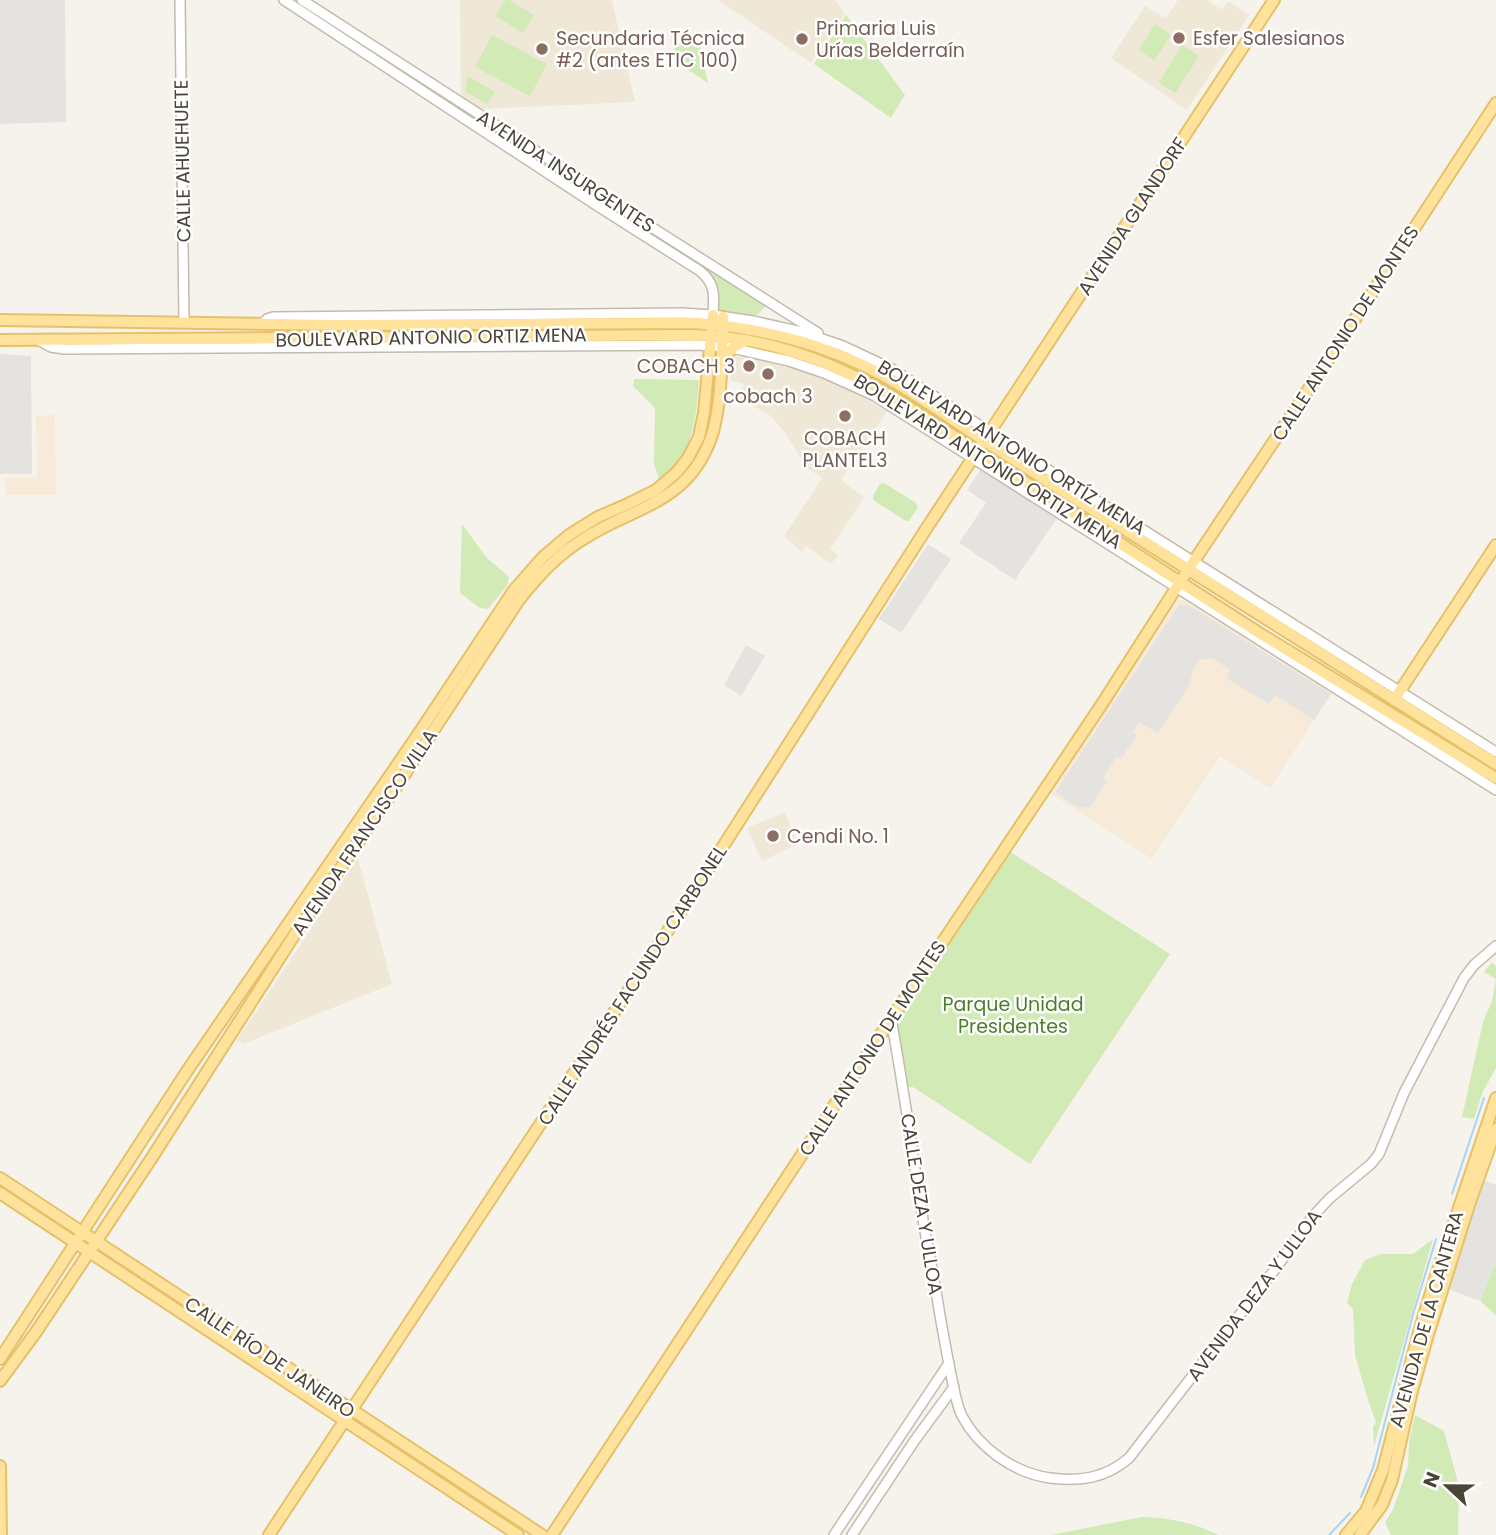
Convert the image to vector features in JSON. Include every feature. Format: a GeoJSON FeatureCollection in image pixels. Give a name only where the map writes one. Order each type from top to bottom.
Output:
{"type":"FeatureCollection","features":[{"type":"Feature","properties":{"kind":"main road","name":"AVENIDA GLANDORF"},"geometry":{"type":"LineString","coordinates":[[982,446],[1274,0]]}},
{"type":"Feature","properties":{"kind":"main road","name":"CALLE ANTONIO DE MONTES"},"geometry":{"type":"LineString","coordinates":[[552,1535],[1496,103]]}},
{"type":"Feature","properties":{"kind":"main road","name":"BOULEVARD ANTONIO ORTIZ MENA"},"geometry":{"type":"LineString","coordinates":[[0,320],[339,326],[650,323],[719,332],[803,355],[853,375],[982,446],[1069,489],[1124,528],[1191,566],[1397,696],[1496,764]]}},
{"type":"Feature","properties":{"kind":"main road"},"geometry":{"type":"LineString","coordinates":[[16,320],[14,331],[18,340]]}},
{"type":"Feature","properties":{"kind":"main road","name":"BOULEVARD ANTONIO ORTIZ MENA"},"geometry":{"type":"LineString","coordinates":[[0,340],[719,332],[775,335],[814,346],[857,363],[896,384],[1178,585],[1496,778]]}},
{"type":"Feature","properties":{"kind":"main road","name":"AVENIDA FRANCISCO VILLA"},"geometry":{"type":"LineString","coordinates":[[0,1381],[36,1332],[295,934],[399,783],[519,600],[543,571],[566,550],[670,494],[690,475],[707,448],[714,429],[721,360],[719,332]]}},
{"type":"Feature","properties":{"kind":"main road","name":"AVENIDA FRANCISCO VILLA"},"geometry":{"type":"LineString","coordinates":[[0,1359],[187,1071],[514,590],[543,556],[569,535],[598,517],[656,489],[682,467],[702,425],[719,332]]}},
{"type":"Feature","properties":{"kind":"main road","name":"CALLE ANDRÉS FACUNDO CARBONEL"},"geometry":{"type":"LineString","coordinates":[[269,1535],[706,873],[982,446]]}},
{"type":"Feature","properties":{"kind":"main road"},"geometry":{"type":"LineString","coordinates":[[1397,696],[1496,545]]}},
{"type":"Feature","properties":{"kind":"main road","name":"AVENIDA DE LA CANTERA"},"geometry":{"type":"LineString","coordinates":[[1346,1535],[1366,1511],[1383,1470],[1436,1276],[1496,1098]]}},
{"type":"Feature","properties":{"kind":"main road","name":"AVENIDA DE LA CANTERA"},"geometry":{"type":"LineString","coordinates":[[1360,1535],[1382,1505],[1392,1480],[1427,1338],[1469,1202],[1496,1129]]}},
{"type":"Feature","properties":{"kind":"main road","name":"CALLE RÍO DE JANEIRO"},"geometry":{"type":"LineString","coordinates":[[0,1178],[83,1233],[93,1246],[348,1416],[518,1535]]}},
{"type":"Feature","properties":{"kind":"main road","name":"CALLE RÍO DE JANEIRO"},"geometry":{"type":"LineString","coordinates":[[0,1193],[76,1243],[93,1246]]}},
{"type":"Feature","properties":{"kind":"main road","name":"CALLE RÍO DE JANEIRO"},"geometry":{"type":"LineString","coordinates":[[348,1416],[542,1535]]}},
{"type":"Feature","properties":{"kind":"main road"},"geometry":{"type":"LineString","coordinates":[[0,1466],[1,1535]]}},
{"type":"Feature","properties":{"kind":"street","name":"CALLE AHUEHUETE"},"geometry":{"type":"LineString","coordinates":[[180,0],[184,322]]}},
{"type":"Feature","properties":{"kind":"street","name":"AVENIDA INSURGENTES"},"geometry":{"type":"LineString","coordinates":[[284,0],[700,271],[712,287],[719,332]]}},
{"type":"Feature","properties":{"kind":"street","name":"AVENIDA INSURGENTES"},"geometry":{"type":"LineString","coordinates":[[302,0],[832,341]]}},
{"type":"Feature","properties":{"kind":"street","name":"BOULEVARD ANTONIO ORTÍZ MENA"},"geometry":{"type":"LineString","coordinates":[[262,324],[273,317],[682,313],[719,332],[786,327],[832,341],[892,369],[982,446]]}},
{"type":"Feature","properties":{"kind":"street"},"geometry":{"type":"LineString","coordinates":[[40,341],[51,347],[64,349],[597,346],[673,344],[719,332],[770,356],[806,366],[859,388],[892,406],[982,446]]}},
{"type":"Feature","properties":{"kind":"street"},"geometry":{"type":"LineString","coordinates":[[1178,585],[1496,790]]}},
{"type":"Feature","properties":{"kind":"street"},"geometry":{"type":"LineString","coordinates":[[1397,696],[1496,752]]}},
{"type":"Feature","properties":{"kind":"street","name":"AVENIDA DEZA Y ULLOA"},"geometry":{"type":"LineString","coordinates":[[954,1388],[961,1414],[972,1432],[1014,1467],[1058,1479],[1101,1476],[1118,1468],[1145,1438],[1321,1206],[1375,1160],[1404,1093],[1464,978],[1474,965],[1496,946]]}},
{"type":"Feature","properties":{"kind":"street","name":"CALLE DEZA Y ULLOA"},"geometry":{"type":"LineString","coordinates":[[891,1019],[954,1388]]}},
{"type":"Feature","properties":{"kind":"street"},"geometry":{"type":"LineString","coordinates":[[834,1535],[949,1363]]}},
{"type":"Feature","properties":{"kind":"street"},"geometry":{"type":"LineString","coordinates":[[852,1535],[915,1440],[954,1388]]}},
{"type":"Feature","properties":{"kind":"shaded area"},"geometry":{"type":"Polygon","coordinates":[[[0,0],[65,0],[66,122],[0,124],[0,0]]]}},
{"type":"Feature","properties":{"kind":"shaded area","name":"Secundaria Técnica #2 (antes ETIC 100)"},"geometry":{"type":"Polygon","coordinates":[[[460,0],[612,0],[635,102],[479,109],[461,97],[460,0]]]}},
{"type":"Feature","properties":{"kind":"shaded area","name":"Primaria Luis Urías Belderraín"},"geometry":{"type":"Polygon","coordinates":[[[718,0],[835,0],[845,14],[811,63],[718,0]]]}},
{"type":"Feature","properties":{"kind":"shaded area","name":"Esfer Salesianos"},"geometry":{"type":"Polygon","coordinates":[[[1178,0],[1207,0],[1222,10],[1228,1],[1249,15],[1187,110],[1111,58],[1145,6],[1166,18],[1178,0]]]}},
{"type":"Feature","properties":{"kind":"shaded area"},"geometry":{"type":"Polygon","coordinates":[[[0,354],[31,356],[32,474],[0,474],[0,354]]]}},
{"type":"Feature","properties":{"kind":"shaded area"},"geometry":{"type":"Polygon","coordinates":[[[734,356],[759,358],[825,376],[887,411],[841,480],[864,498],[830,549],[838,555],[831,564],[806,546],[802,552],[784,536],[822,478],[806,467],[786,434],[771,416],[740,398],[744,384],[730,380],[734,356]]]}},
{"type":"Feature","properties":{"kind":"shaded area"},"geometry":{"type":"Polygon","coordinates":[[[55,415],[56,495],[6,495],[6,478],[37,477],[36,416],[55,415]]]}},
{"type":"Feature","properties":{"kind":"shaded area"},"geometry":{"type":"Polygon","coordinates":[[[981,469],[1057,518],[1015,580],[959,543],[986,503],[967,490],[981,469]]]}},
{"type":"Feature","properties":{"kind":"shaded area"},"geometry":{"type":"Polygon","coordinates":[[[928,544],[951,559],[901,633],[879,619],[928,544]]]}},
{"type":"Feature","properties":{"kind":"shaded area"},"geometry":{"type":"Polygon","coordinates":[[[1179,600],[1186,600],[1201,608],[1333,691],[1270,788],[1220,756],[1151,858],[1051,792],[1179,600]]]}},
{"type":"Feature","properties":{"kind":"shaded area"},"geometry":{"type":"Polygon","coordinates":[[[1179,605],[1188,605],[1331,694],[1314,720],[1275,695],[1269,704],[1226,678],[1230,670],[1212,658],[1200,660],[1192,672],[1189,686],[1158,733],[1139,722],[1133,732],[1137,735],[1121,759],[1116,757],[1103,778],[1107,781],[1090,807],[1081,809],[1056,791],[1179,605]]]}},
{"type":"Feature","properties":{"kind":"shaded area"},"geometry":{"type":"Polygon","coordinates":[[[746,645],[765,656],[741,696],[724,685],[746,645]]]}},
{"type":"Feature","properties":{"kind":"shaded area","name":"Cendi No. 1"},"geometry":{"type":"Polygon","coordinates":[[[785,812],[798,844],[762,861],[747,828],[785,812]]]}},
{"type":"Feature","properties":{"kind":"shaded area"},"geometry":{"type":"Polygon","coordinates":[[[358,858],[392,984],[243,1044],[237,1040],[358,858]]]}},
{"type":"Feature","properties":{"kind":"shaded area"},"geometry":{"type":"Polygon","coordinates":[[[1483,1180],[1496,1185],[1496,1262],[1480,1301],[1448,1289],[1483,1180]]]}},
{"type":"Feature","properties":{"kind":"green space"},"geometry":{"type":"Polygon","coordinates":[[[505,0],[534,15],[523,33],[495,16],[505,0]]]}},
{"type":"Feature","properties":{"kind":"green space"},"geometry":{"type":"Polygon","coordinates":[[[846,15],[905,95],[891,118],[814,64],[846,15]]]}},
{"type":"Feature","properties":{"kind":"green space"},"geometry":{"type":"Polygon","coordinates":[[[1155,24],[1171,35],[1154,61],[1139,50],[1155,24]]]}},
{"type":"Feature","properties":{"kind":"green space"},"geometry":{"type":"Polygon","coordinates":[[[492,35],[547,64],[530,96],[475,67],[492,35]]]}},
{"type":"Feature","properties":{"kind":"green space"},"geometry":{"type":"Polygon","coordinates":[[[699,41],[708,83],[676,62],[671,54],[676,47],[699,41]]]}},
{"type":"Feature","properties":{"kind":"green space"},"geometry":{"type":"Polygon","coordinates":[[[1182,45],[1199,56],[1175,93],[1159,82],[1182,45]]]}},
{"type":"Feature","properties":{"kind":"green space"},"geometry":{"type":"Polygon","coordinates":[[[468,76],[495,92],[487,104],[465,91],[468,76]]]}},
{"type":"Feature","properties":{"kind":"green space"},"geometry":{"type":"Polygon","coordinates":[[[667,237],[769,303],[752,320],[713,315],[713,287],[670,251],[667,237]]]}},
{"type":"Feature","properties":{"kind":"green space"},"geometry":{"type":"Polygon","coordinates":[[[634,379],[699,380],[691,436],[680,460],[659,479],[654,464],[655,408],[633,386],[634,379]]]}},
{"type":"Feature","properties":{"kind":"green space"},"geometry":{"type":"Polygon","coordinates":[[[884,483],[916,503],[918,507],[909,521],[873,500],[880,484],[884,483]]]}},
{"type":"Feature","properties":{"kind":"green space"},"geometry":{"type":"Polygon","coordinates":[[[462,524],[486,557],[509,577],[507,586],[488,609],[480,608],[460,593],[462,524]]]}},
{"type":"Feature","properties":{"kind":"green space","name":"Parque Unidad Presidentes"},"geometry":{"type":"Polygon","coordinates":[[[1006,849],[1170,954],[1030,1164],[913,1087],[903,1087],[892,1022],[1006,849]]]}},
{"type":"Feature","properties":{"kind":"green space"},"geometry":{"type":"Polygon","coordinates":[[[1492,962],[1496,966],[1496,979],[1484,972],[1492,962]]]}},
{"type":"Feature","properties":{"kind":"green space"},"geometry":{"type":"Polygon","coordinates":[[[1496,979],[1496,1068],[1483,1091],[1474,1119],[1462,1117],[1483,1022],[1492,1001],[1496,979]]]}},
{"type":"Feature","properties":{"kind":"green space"},"geometry":{"type":"Polygon","coordinates":[[[1433,1239],[1374,1446],[1373,1427],[1376,1422],[1355,1355],[1353,1309],[1347,1303],[1352,1284],[1365,1260],[1381,1254],[1413,1254],[1433,1239]]]}},
{"type":"Feature","properties":{"kind":"green space"},"geometry":{"type":"Polygon","coordinates":[[[1496,1262],[1496,1315],[1480,1301],[1496,1262]]]}},
{"type":"Feature","properties":{"kind":"green space"},"geometry":{"type":"Polygon","coordinates":[[[1415,1415],[1444,1431],[1459,1486],[1458,1535],[1391,1535],[1385,1522],[1393,1510],[1408,1466],[1409,1442],[1415,1415]]]}},
{"type":"Feature","properties":{"kind":"green space"},"geometry":{"type":"Polygon","coordinates":[[[1142,1517],[1181,1521],[1218,1535],[1051,1535],[1142,1517]]]}},
{"type":"Feature","properties":{"kind":"waterway"},"geometry":{"type":"LineString","coordinates":[[1452,1194],[1484,1098]]}},
{"type":"Feature","properties":{"kind":"waterway"},"geometry":{"type":"LineString","coordinates":[[1361,1497],[1373,1468],[1413,1314],[1436,1239]]}},
{"type":"Feature","properties":{"kind":"waterway"},"geometry":{"type":"LineString","coordinates":[[1329,1535],[1350,1513]]}},
{"type":"Feature","properties":{"kind":"place","name":"Esfer Salesianos"},"geometry":{"type":"Point","coordinates":[1179,38]}},
{"type":"Feature","properties":{"kind":"place","name":"Primaria Luis Urías Belderraín"},"geometry":{"type":"Point","coordinates":[802,39]}},
{"type":"Feature","properties":{"kind":"place","name":"Secundaria Técnica #2 (antes ETIC 100)"},"geometry":{"type":"Point","coordinates":[542,49]}},
{"type":"Feature","properties":{"kind":"place","name":"COBACH 3"},"geometry":{"type":"Point","coordinates":[749,366]}},
{"type":"Feature","properties":{"kind":"place","name":"cobach 3"},"geometry":{"type":"Point","coordinates":[768,374]}},
{"type":"Feature","properties":{"kind":"place","name":"COBACH PLANTEL3"},"geometry":{"type":"Point","coordinates":[845,416]}},
{"type":"Feature","properties":{"kind":"place","name":"Cendi No. 1"},"geometry":{"type":"Point","coordinates":[773,836]}}]}
